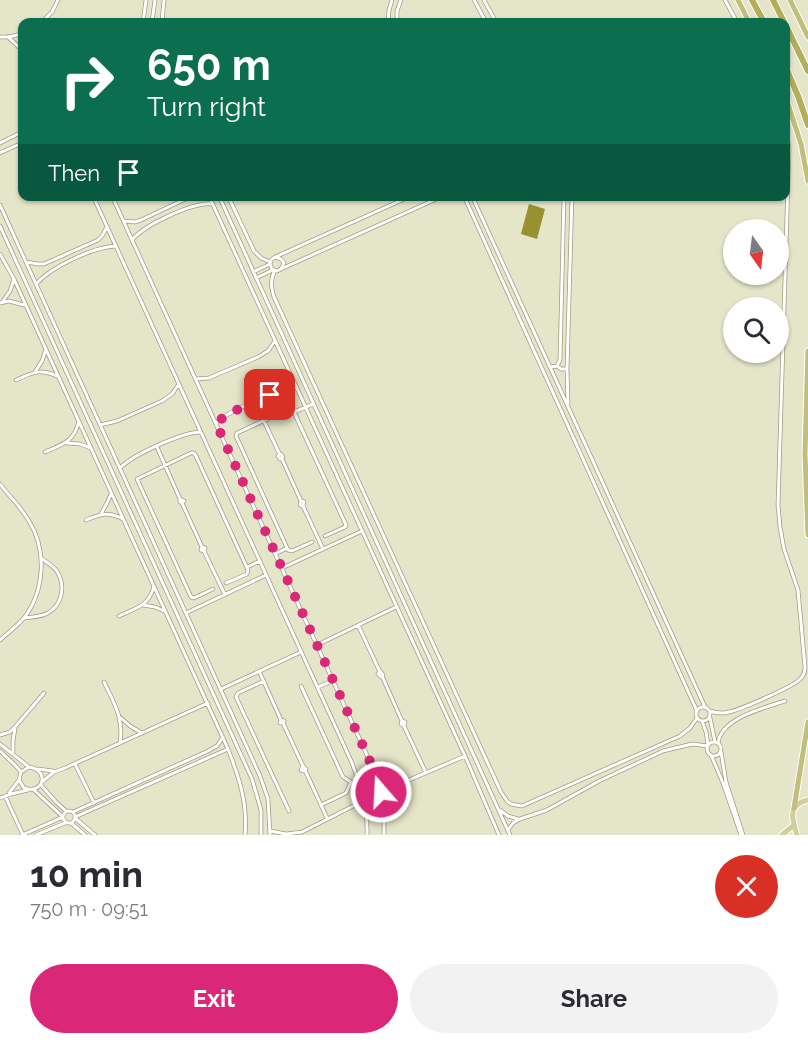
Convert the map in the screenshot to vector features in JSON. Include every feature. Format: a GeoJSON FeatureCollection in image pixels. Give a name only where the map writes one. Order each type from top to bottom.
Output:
{"type":"FeatureCollection","features":[{"type":"Feature","properties":{"kind":"highway"},"geometry":{"type":"LineString","coordinates":[[738,0],[747,18]]}},
{"type":"Feature","properties":{"kind":"highway"},"geometry":{"type":"LineString","coordinates":[[752,0],[762,18]]}},
{"type":"Feature","properties":{"kind":"highway"},"geometry":{"type":"LineString","coordinates":[[773,0],[782,18]]}},
{"type":"Feature","properties":{"kind":"highway"},"geometry":{"type":"LineString","coordinates":[[790,0],[808,37]]}},
{"type":"Feature","properties":{"kind":"highway"},"geometry":{"type":"LineString","coordinates":[[790,34],[808,71]]}},
{"type":"Feature","properties":{"kind":"highway"},"geometry":{"type":"LineString","coordinates":[[790,77],[808,125]]}},
{"type":"Feature","properties":{"kind":"highway"},"geometry":{"type":"LineString","coordinates":[[790,110],[801,144],[808,181]]}},
{"type":"Feature","properties":{"kind":"highway"},"geometry":{"type":"LineString","coordinates":[[808,351],[805,434],[808,535]]}},
{"type":"Feature","properties":{"kind":"highway"},"geometry":{"type":"LineString","coordinates":[[795,808],[808,722]]}},
{"type":"Feature","properties":{"kind":"main road"},"geometry":{"type":"LineString","coordinates":[[797,835],[792,817],[798,803],[808,800]]}},
{"type":"Feature","properties":{"kind":"main road"},"geometry":{"type":"LineString","coordinates":[[782,835],[794,825]]}},
{"type":"Feature","properties":{"kind":"street"},"geometry":{"type":"LineString","coordinates":[[47,18],[58,0]]}},
{"type":"Feature","properties":{"kind":"street"},"geometry":{"type":"LineString","coordinates":[[144,18],[146,0]]}},
{"type":"Feature","properties":{"kind":"street"},"geometry":{"type":"LineString","coordinates":[[153,18],[155,0]]}},
{"type":"Feature","properties":{"kind":"street"},"geometry":{"type":"LineString","coordinates":[[162,18],[164,0]]}},
{"type":"Feature","properties":{"kind":"street"},"geometry":{"type":"LineString","coordinates":[[388,18],[392,0]]}},
{"type":"Feature","properties":{"kind":"street"},"geometry":{"type":"LineString","coordinates":[[397,18],[401,0]]}},
{"type":"Feature","properties":{"kind":"street"},"geometry":{"type":"LineString","coordinates":[[474,0],[484,18]]}},
{"type":"Feature","properties":{"kind":"street"},"geometry":{"type":"LineString","coordinates":[[484,0],[494,18]]}},
{"type":"Feature","properties":{"kind":"street"},"geometry":{"type":"LineString","coordinates":[[725,0],[735,18]]}},
{"type":"Feature","properties":{"kind":"street"},"geometry":{"type":"LineString","coordinates":[[0,37],[18,35]]}},
{"type":"Feature","properties":{"kind":"street"},"geometry":{"type":"LineString","coordinates":[[8,37],[18,46]]}},
{"type":"Feature","properties":{"kind":"street"},"geometry":{"type":"LineString","coordinates":[[0,143],[18,134]]}},
{"type":"Feature","properties":{"kind":"street"},"geometry":{"type":"LineString","coordinates":[[0,153],[18,145]]}},
{"type":"Feature","properties":{"kind":"street"},"geometry":{"type":"LineString","coordinates":[[95,201],[352,763],[365,800],[367,835]]}},
{"type":"Feature","properties":{"kind":"street"},"geometry":{"type":"LineString","coordinates":[[114,201],[376,775],[384,808],[384,835]]}},
{"type":"Feature","properties":{"kind":"street"},"geometry":{"type":"LineString","coordinates":[[123,221],[141,220],[181,201]]}},
{"type":"Feature","properties":{"kind":"street"},"geometry":{"type":"LineString","coordinates":[[211,201],[499,835]]}},
{"type":"Feature","properties":{"kind":"street"},"geometry":{"type":"LineString","coordinates":[[221,201],[510,835]]}},
{"type":"Feature","properties":{"kind":"street"},"geometry":{"type":"LineString","coordinates":[[230,201],[254,251],[270,263],[274,270],[271,281],[274,296],[497,785],[507,801],[522,806],[680,736],[697,718],[697,711],[466,201]]}},
{"type":"Feature","properties":{"kind":"street"},"geometry":{"type":"LineString","coordinates":[[253,272],[270,263],[275,257],[400,201]]}},
{"type":"Feature","properties":{"kind":"street"},"geometry":{"type":"LineString","coordinates":[[256,278],[432,201]]}},
{"type":"Feature","properties":{"kind":"street"},"geometry":{"type":"LineString","coordinates":[[474,201],[705,707],[710,711],[723,713],[736,710],[798,681],[805,672],[798,590],[784,549],[778,505],[787,201]]}},
{"type":"Feature","properties":{"kind":"street"},"geometry":{"type":"LineString","coordinates":[[557,366],[560,360],[564,201]]}},
{"type":"Feature","properties":{"kind":"street"},"geometry":{"type":"LineString","coordinates":[[569,408],[567,369],[572,201]]}},
{"type":"Feature","properties":{"kind":"street"},"geometry":{"type":"LineString","coordinates":[[132,240],[144,228],[191,207],[212,204]]}},
{"type":"Feature","properties":{"kind":"street"},"geometry":{"type":"LineString","coordinates":[[0,205],[250,752],[265,789],[270,833],[286,834],[306,830],[365,800]]}},
{"type":"Feature","properties":{"kind":"street"},"geometry":{"type":"LineString","coordinates":[[0,226],[252,779],[259,801],[262,820],[261,835]]}},
{"type":"Feature","properties":{"kind":"street"},"geometry":{"type":"LineString","coordinates":[[26,262],[38,264],[50,262],[98,240],[107,226]]}},
{"type":"Feature","properties":{"kind":"street"},"geometry":{"type":"LineString","coordinates":[[36,284],[54,269],[97,250],[116,246]]}},
{"type":"Feature","properties":{"kind":"street"},"geometry":{"type":"LineString","coordinates":[[0,254],[14,279],[223,737],[243,792],[246,809],[245,835]]}},
{"type":"Feature","properties":{"kind":"street"},"geometry":{"type":"LineString","coordinates":[[492,260],[500,256]]}},
{"type":"Feature","properties":{"kind":"street"},"geometry":{"type":"LineString","coordinates":[[275,257],[283,261],[284,265],[281,269]]}},
{"type":"Feature","properties":{"kind":"street"},"geometry":{"type":"LineString","coordinates":[[1,302],[10,291],[14,279]]}},
{"type":"Feature","properties":{"kind":"street"},"geometry":{"type":"LineString","coordinates":[[36,304],[42,304],[43,300]]}},
{"type":"Feature","properties":{"kind":"street"},"geometry":{"type":"LineString","coordinates":[[1,302],[15,302],[26,306]]}},
{"type":"Feature","properties":{"kind":"street"},"geometry":{"type":"LineString","coordinates":[[44,321],[47,317],[51,318]]}},
{"type":"Feature","properties":{"kind":"street"},"geometry":{"type":"LineString","coordinates":[[195,379],[216,376],[258,357],[268,351],[275,341]]}},
{"type":"Feature","properties":{"kind":"street"},"geometry":{"type":"LineString","coordinates":[[35,372],[46,349]]}},
{"type":"Feature","properties":{"kind":"street"},"geometry":{"type":"LineString","coordinates":[[550,367],[557,366],[567,369]]}},
{"type":"Feature","properties":{"kind":"street"},"geometry":{"type":"LineString","coordinates":[[16,380],[35,372],[47,372],[59,377]]}},
{"type":"Feature","properties":{"kind":"street"},"geometry":{"type":"LineString","coordinates":[[100,425],[117,421],[162,401],[172,394],[178,384]]}},
{"type":"Feature","properties":{"kind":"street"},"geometry":{"type":"LineString","coordinates":[[216,423],[255,402],[296,387]]}},
{"type":"Feature","properties":{"kind":"street"},"geometry":{"type":"LineString","coordinates":[[255,402],[301,501],[300,505],[303,506],[323,549]]}},
{"type":"Feature","properties":{"kind":"street"},"geometry":{"type":"LineString","coordinates":[[294,412],[313,404]]}},
{"type":"Feature","properties":{"kind":"street"},"geometry":{"type":"LineString","coordinates":[[312,542],[291,551],[287,548],[236,436],[237,433],[292,409],[346,525],[325,536]]}},
{"type":"Feature","properties":{"kind":"street"},"geometry":{"type":"LineString","coordinates":[[67,443],[75,433],[79,421]]}},
{"type":"Feature","properties":{"kind":"street"},"geometry":{"type":"LineString","coordinates":[[120,468],[129,460],[182,435],[201,432]]}},
{"type":"Feature","properties":{"kind":"street"},"geometry":{"type":"LineString","coordinates":[[45,452],[67,443],[91,448]]}},
{"type":"Feature","properties":{"kind":"street"},"geometry":{"type":"LineString","coordinates":[[157,447],[225,595]]}},
{"type":"Feature","properties":{"kind":"street"},"geometry":{"type":"LineString","coordinates":[[213,589],[194,598],[191,597],[138,480],[191,453],[195,454],[247,567],[247,574],[226,584]]}},
{"type":"Feature","properties":{"kind":"street"},"geometry":{"type":"LineString","coordinates":[[595,486],[603,482]]}},
{"type":"Feature","properties":{"kind":"street"},"geometry":{"type":"LineString","coordinates":[[0,484],[24,513],[36,534],[41,558],[37,595],[24,618],[0,640]]}},
{"type":"Feature","properties":{"kind":"street"},"geometry":{"type":"LineString","coordinates":[[101,514],[111,492]]}},
{"type":"Feature","properties":{"kind":"street"},"geometry":{"type":"LineString","coordinates":[[1,493],[7,494]]}},
{"type":"Feature","properties":{"kind":"street"},"geometry":{"type":"LineString","coordinates":[[86,520],[101,514],[112,514],[123,519]]}},
{"type":"Feature","properties":{"kind":"street"},"geometry":{"type":"LineString","coordinates":[[282,568],[362,531]]}},
{"type":"Feature","properties":{"kind":"street"},"geometry":{"type":"LineString","coordinates":[[275,554],[287,548]]}},
{"type":"Feature","properties":{"kind":"street"},"geometry":{"type":"LineString","coordinates":[[24,618],[46,614],[53,609],[62,595],[61,579],[57,572],[41,558]]}},
{"type":"Feature","properties":{"kind":"street"},"geometry":{"type":"LineString","coordinates":[[247,567],[260,561]]}},
{"type":"Feature","properties":{"kind":"street"},"geometry":{"type":"LineString","coordinates":[[380,572],[388,568]]}},
{"type":"Feature","properties":{"kind":"street"},"geometry":{"type":"LineString","coordinates":[[186,613],[266,575]]}},
{"type":"Feature","properties":{"kind":"street"},"geometry":{"type":"LineString","coordinates":[[119,616],[143,605],[150,597],[154,586]]}},
{"type":"Feature","properties":{"kind":"street"},"geometry":{"type":"LineString","coordinates":[[143,605],[166,612]]}},
{"type":"Feature","properties":{"kind":"street"},"geometry":{"type":"LineString","coordinates":[[317,645],[396,607]]}},
{"type":"Feature","properties":{"kind":"street"},"geometry":{"type":"LineString","coordinates":[[358,625],[402,721],[401,724],[426,773]]}},
{"type":"Feature","properties":{"kind":"street"},"geometry":{"type":"LineString","coordinates":[[221,689],[301,652]]}},
{"type":"Feature","properties":{"kind":"street"},"geometry":{"type":"LineString","coordinates":[[259,671],[327,818]]}},
{"type":"Feature","properties":{"kind":"street"},"geometry":{"type":"LineString","coordinates":[[318,687],[333,680]]}},
{"type":"Feature","properties":{"kind":"street"},"geometry":{"type":"LineString","coordinates":[[264,681],[238,693],[236,697],[289,811]]}},
{"type":"Feature","properties":{"kind":"street"},"geometry":{"type":"LineString","coordinates":[[104,682],[120,717],[120,743]]}},
{"type":"Feature","properties":{"kind":"street"},"geometry":{"type":"LineString","coordinates":[[302,686],[344,778],[351,782],[346,793],[321,805]]}},
{"type":"Feature","properties":{"kind":"street"},"geometry":{"type":"LineString","coordinates":[[0,735],[15,728],[44,693]]}},
{"type":"Feature","properties":{"kind":"street"},"geometry":{"type":"LineString","coordinates":[[508,830],[520,819],[547,810],[599,781],[663,751],[692,744],[708,746],[716,742],[720,733],[732,722],[785,701]]}},
{"type":"Feature","properties":{"kind":"street"},"geometry":{"type":"LineString","coordinates":[[0,798],[32,790],[54,772],[208,703]]}},
{"type":"Feature","properties":{"kind":"street"},"geometry":{"type":"LineString","coordinates":[[697,711],[705,707]]}},
{"type":"Feature","properties":{"kind":"street"},"geometry":{"type":"LineString","coordinates":[[710,711],[716,742],[721,747],[726,782],[742,835]]}},
{"type":"Feature","properties":{"kind":"street"},"geometry":{"type":"LineString","coordinates":[[120,717],[142,733]]}},
{"type":"Feature","properties":{"kind":"street"},"geometry":{"type":"LineString","coordinates":[[697,718],[702,721],[708,751],[723,783],[742,835]]}},
{"type":"Feature","properties":{"kind":"street"},"geometry":{"type":"LineString","coordinates":[[702,721],[710,718]]}},
{"type":"Feature","properties":{"kind":"street"},"geometry":{"type":"LineString","coordinates":[[13,754],[15,728]]}},
{"type":"Feature","properties":{"kind":"street"},"geometry":{"type":"LineString","coordinates":[[0,744],[37,769],[42,775],[41,783],[51,797],[66,811],[73,812],[212,749],[223,737]]}},
{"type":"Feature","properties":{"kind":"street"},"geometry":{"type":"LineString","coordinates":[[462,750],[470,746]]}},
{"type":"Feature","properties":{"kind":"street"},"geometry":{"type":"LineString","coordinates":[[36,835],[69,823],[75,817],[228,749]]}},
{"type":"Feature","properties":{"kind":"street"},"geometry":{"type":"LineString","coordinates":[[0,751],[21,772]]}},
{"type":"Feature","properties":{"kind":"street"},"geometry":{"type":"LineString","coordinates":[[242,756],[250,752]]}},
{"type":"Feature","properties":{"kind":"street"},"geometry":{"type":"LineString","coordinates":[[711,755],[721,752]]}},
{"type":"Feature","properties":{"kind":"street"},"geometry":{"type":"LineString","coordinates":[[381,792],[465,756]]}},
{"type":"Feature","properties":{"kind":"street"},"geometry":{"type":"LineString","coordinates":[[75,764],[93,803]]}},
{"type":"Feature","properties":{"kind":"street"},"geometry":{"type":"LineString","coordinates":[[21,772],[32,767],[54,772]]}},
{"type":"Feature","properties":{"kind":"street"},"geometry":{"type":"LineString","coordinates":[[5,796],[14,789],[21,772]]}},
{"type":"Feature","properties":{"kind":"street"},"geometry":{"type":"LineString","coordinates":[[19,780],[22,786],[32,790],[63,817],[64,821],[85,835]]}},
{"type":"Feature","properties":{"kind":"street"},"geometry":{"type":"LineString","coordinates":[[5,796],[23,835],[63,817],[66,811]]}},
{"type":"Feature","properties":{"kind":"street"},"geometry":{"type":"LineString","coordinates":[[498,808],[508,816],[520,819]]}},
{"type":"Feature","properties":{"kind":"street"},"geometry":{"type":"LineString","coordinates":[[73,812],[75,817],[95,835]]}},
{"type":"Feature","properties":{"kind":"shaded area"},"geometry":{"type":"Polygon","coordinates":[[[529,204],[545,209],[537,239],[521,234],[529,204]]]}},
{"type":"Feature","properties":{"kind":"route"},"geometry":{"type":"LineString","coordinates":[[270,395],[228,414],[216,423],[368,757],[381,792]]}}]}
